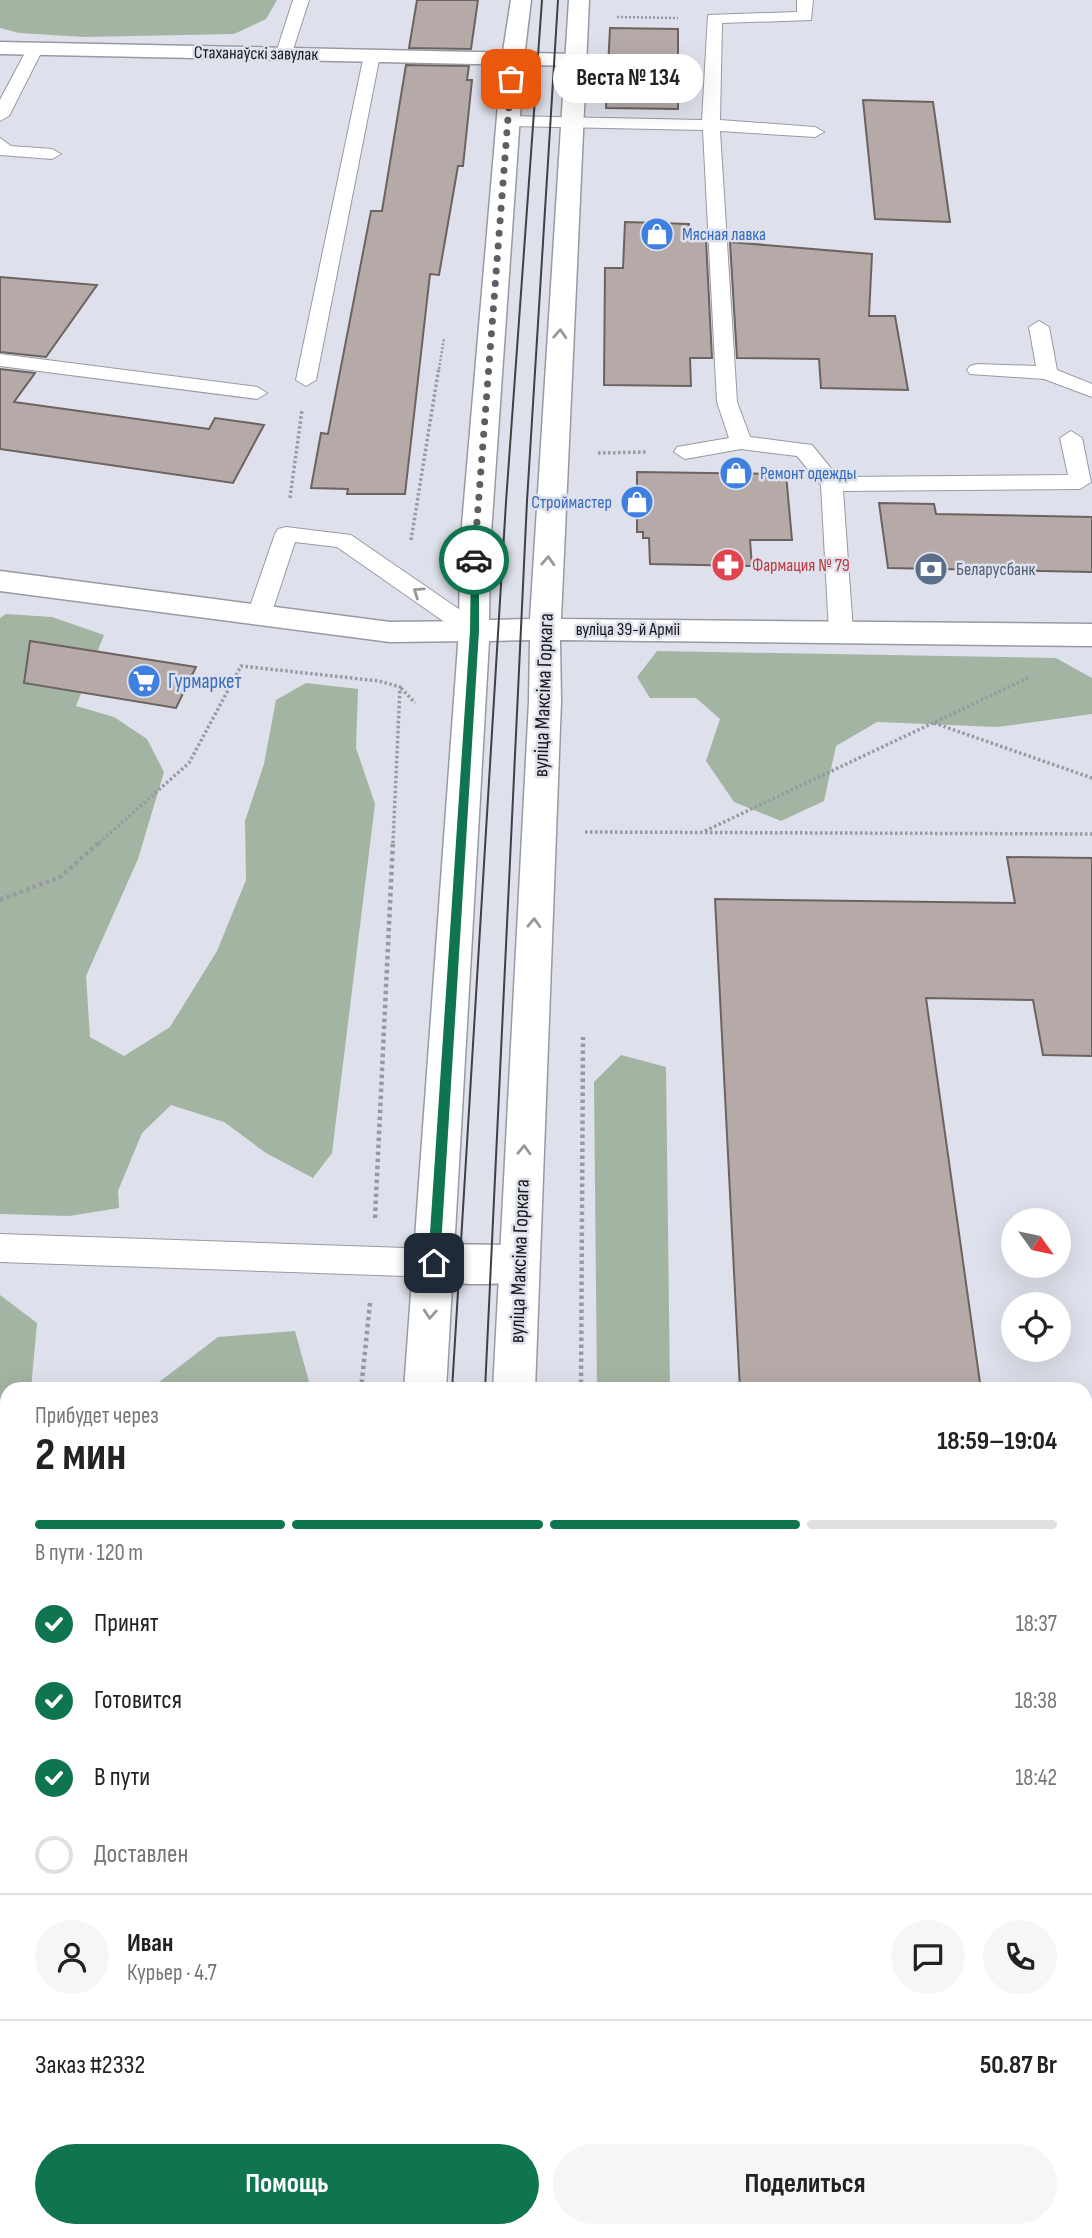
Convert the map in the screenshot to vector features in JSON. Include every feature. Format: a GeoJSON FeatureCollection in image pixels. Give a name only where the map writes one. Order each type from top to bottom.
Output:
{"type":"FeatureCollection","features":[{"type":"Feature","properties":{"kind":"main road"},"geometry":{"type":"LineString","coordinates":[[426,1382],[474,631],[475,548],[513,58],[521,0]]}},
{"type":"Feature","properties":{"kind":"main road","name":"вуліца Максіма Горкага"},"geometry":{"type":"LineString","coordinates":[[514,1382],[545,629],[570,121],[579,0]]}},
{"type":"Feature","properties":{"kind":"main road","name":"Стаханаўскі завулак"},"geometry":{"type":"LineString","coordinates":[[0,48],[575,60]]}},
{"type":"Feature","properties":{"kind":"main road","name":"вуліца 39-й Арміі"},"geometry":{"type":"LineString","coordinates":[[0,581],[390,632],[545,629],[1092,635]]}},
{"type":"Feature","properties":{"kind":"main road"},"geometry":{"type":"LineString","coordinates":[[434,1263],[519,1264]]}},
{"type":"Feature","properties":{"kind":"lane"},"geometry":{"type":"LineString","coordinates":[[284,53],[301,0]]}},
{"type":"Feature","properties":{"kind":"lane"},"geometry":{"type":"LineString","coordinates":[[741,442],[727,402],[711,125],[714,9],[805,17],[805,0]]}},
{"type":"Feature","properties":{"kind":"lane"},"geometry":{"type":"LineString","coordinates":[[0,116],[35,49]]}},
{"type":"Feature","properties":{"kind":"lane"},"geometry":{"type":"LineString","coordinates":[[306,380],[372,55]]}},
{"type":"Feature","properties":{"kind":"lane"},"geometry":{"type":"LineString","coordinates":[[509,121],[711,125],[815,132]]}},
{"type":"Feature","properties":{"kind":"lane"},"geometry":{"type":"LineString","coordinates":[[0,143],[6,151],[52,154]]}},
{"type":"Feature","properties":{"kind":"lane"},"geometry":{"type":"LineString","coordinates":[[1039,327],[1047,373]]}},
{"type":"Feature","properties":{"kind":"lane"},"geometry":{"type":"LineString","coordinates":[[0,360],[257,393]]}},
{"type":"Feature","properties":{"kind":"lane"},"geometry":{"type":"LineString","coordinates":[[977,370],[1047,373],[1092,391]]}},
{"type":"Feature","properties":{"kind":"lane"},"geometry":{"type":"LineString","coordinates":[[832,484],[1080,482],[1071,438]]}},
{"type":"Feature","properties":{"kind":"lane"},"geometry":{"type":"LineString","coordinates":[[685,452],[741,442],[804,450],[832,484],[841,631]]}},
{"type":"Feature","properties":{"kind":"lane"},"geometry":{"type":"LineString","coordinates":[[259,615],[286,534],[343,540],[474,631]]}},
{"type":"Feature","properties":{"kind":"lane"},"geometry":{"type":"LineString","coordinates":[[0,1248],[434,1263]]}},
{"type":"Feature","properties":{"kind":"path"},"geometry":{"type":"LineString","coordinates":[[612,17],[714,9]]}},
{"type":"Feature","properties":{"kind":"path"},"geometry":{"type":"LineString","coordinates":[[286,534],[306,380]]}},
{"type":"Feature","properties":{"kind":"path"},"geometry":{"type":"LineString","coordinates":[[585,453],[685,452]]}},
{"type":"Feature","properties":{"kind":"path"},"geometry":{"type":"LineString","coordinates":[[0,900],[60,877],[188,763],[241,666],[379,681],[400,687],[415,703]]}},
{"type":"Feature","properties":{"kind":"path"},"geometry":{"type":"LineString","coordinates":[[701,832],[1034,676]]}},
{"type":"Feature","properties":{"kind":"path"},"geometry":{"type":"LineString","coordinates":[[362,1382],[373,1261],[400,687]]}},
{"type":"Feature","properties":{"kind":"path"},"geometry":{"type":"LineString","coordinates":[[933,723],[1092,778]]}},
{"type":"Feature","properties":{"kind":"path"},"geometry":{"type":"LineString","coordinates":[[584,832],[1092,834]]}},
{"type":"Feature","properties":{"kind":"green space"},"geometry":{"type":"Polygon","coordinates":[[[0,0],[277,0],[266,19],[234,34],[84,37],[19,33],[0,28],[0,0]]]}},
{"type":"Feature","properties":{"kind":"green space"},"geometry":{"type":"Polygon","coordinates":[[[6,614],[52,617],[104,635],[76,706],[114,717],[147,739],[164,772],[138,859],[86,976],[90,1037],[124,1056],[170,1027],[217,951],[246,880],[245,821],[264,764],[276,700],[306,683],[358,689],[356,748],[375,804],[332,1153],[313,1178],[266,1153],[224,1122],[171,1105],[142,1133],[118,1191],[119,1208],[69,1216],[0,1214],[0,618],[6,614]]]}},
{"type":"Feature","properties":{"kind":"green space"},"geometry":{"type":"Polygon","coordinates":[[[657,651],[1056,658],[1092,678],[1092,714],[998,727],[877,722],[836,746],[824,801],[781,821],[734,802],[706,761],[720,719],[696,698],[650,698],[637,677],[657,651]]]}},
{"type":"Feature","properties":{"kind":"green space"},"geometry":{"type":"Polygon","coordinates":[[[621,1055],[666,1067],[670,1382],[597,1382],[594,1082],[621,1055]]]}},
{"type":"Feature","properties":{"kind":"green space"},"geometry":{"type":"Polygon","coordinates":[[[0,1295],[37,1323],[32,1382],[0,1382],[0,1295]]]}},
{"type":"Feature","properties":{"kind":"green space"},"geometry":{"type":"Polygon","coordinates":[[[295,1331],[309,1382],[159,1382],[218,1337],[295,1331]]]}},
{"type":"Feature","properties":{"kind":"building"},"geometry":{"type":"Polygon","coordinates":[[[417,0],[478,0],[471,49],[409,48],[417,0]]]}},
{"type":"Feature","properties":{"kind":"building"},"geometry":{"type":"Polygon","coordinates":[[[610,28],[678,29],[678,109],[606,108],[610,28]]]}},
{"type":"Feature","properties":{"kind":"building"},"geometry":{"type":"Polygon","coordinates":[[[406,65],[469,66],[467,80],[472,80],[463,166],[458,166],[439,275],[430,274],[405,494],[347,494],[348,489],[311,488],[321,433],[328,434],[371,211],[382,211],[406,65]]]}},
{"type":"Feature","properties":{"kind":"building"},"geometry":{"type":"Polygon","coordinates":[[[863,100],[933,102],[950,222],[875,219],[863,100]]]}},
{"type":"Feature","properties":{"kind":"building"},"geometry":{"type":"Polygon","coordinates":[[[625,222],[689,224],[689,239],[706,240],[712,358],[690,358],[691,386],[604,385],[605,268],[623,268],[625,222]]]}},
{"type":"Feature","properties":{"kind":"building"},"geometry":{"type":"Polygon","coordinates":[[[730,242],[872,254],[869,316],[895,316],[908,390],[821,388],[819,359],[737,358],[730,242]]]}},
{"type":"Feature","properties":{"kind":"building"},"geometry":{"type":"Polygon","coordinates":[[[0,277],[97,285],[46,357],[0,352],[0,277]]]}},
{"type":"Feature","properties":{"kind":"building"},"geometry":{"type":"Polygon","coordinates":[[[0,369],[35,373],[14,402],[209,429],[215,418],[264,425],[233,483],[0,449],[0,369]]]}},
{"type":"Feature","properties":{"kind":"building"},"geometry":{"type":"Polygon","coordinates":[[[637,472],[786,474],[792,540],[750,540],[752,566],[650,564],[649,538],[643,538],[643,532],[637,532],[637,472]]]}},
{"type":"Feature","properties":{"kind":"building"},"geometry":{"type":"Polygon","coordinates":[[[879,503],[934,504],[936,514],[1092,517],[1092,572],[888,568],[879,503]]]}},
{"type":"Feature","properties":{"kind":"building"},"geometry":{"type":"Polygon","coordinates":[[[30,641],[196,667],[176,708],[24,683],[30,641]]]}},
{"type":"Feature","properties":{"kind":"building"},"geometry":{"type":"Polygon","coordinates":[[[1007,857],[1092,858],[1092,1056],[1043,1055],[1033,1000],[926,998],[980,1382],[740,1382],[715,899],[1015,903],[1007,857]]]}},
{"type":"Feature","properties":{"kind":"tram line"},"geometry":{"type":"LineString","coordinates":[[452,1382],[506,502],[542,0]]}},
{"type":"Feature","properties":{"kind":"tram line"},"geometry":{"type":"LineString","coordinates":[[485,1382],[527,501],[558,0]]}},
{"type":"Feature","properties":{"kind":"way so far"},"geometry":{"type":"LineString","coordinates":[[474,560],[511,79]]}},
{"type":"Feature","properties":{"kind":"place","name":"Веста № 134"},"geometry":{"type":"Point","coordinates":[511,79]}},
{"type":"Feature","properties":{"kind":"place","name":"Мясная лавка"},"geometry":{"type":"Point","coordinates":[657,234]}},
{"type":"Feature","properties":{"kind":"place","name":"Ремонт одежды"},"geometry":{"type":"Point","coordinates":[736,473]}},
{"type":"Feature","properties":{"kind":"place","name":"Строймастер"},"geometry":{"type":"Point","coordinates":[637,502]}},
{"type":"Feature","properties":{"kind":"place","name":"Фармация № 79"},"geometry":{"type":"Point","coordinates":[728,565]}},
{"type":"Feature","properties":{"kind":"place","name":"Беларусбанк"},"geometry":{"type":"Point","coordinates":[931,569]}},
{"type":"Feature","properties":{"kind":"place","name":"Гурмаркет"},"geometry":{"type":"Point","coordinates":[144,681]}},
{"type":"Feature","properties":{"kind":"route"},"geometry":{"type":"LineString","coordinates":[[434,1263],[474,631],[474,560]]}}]}
